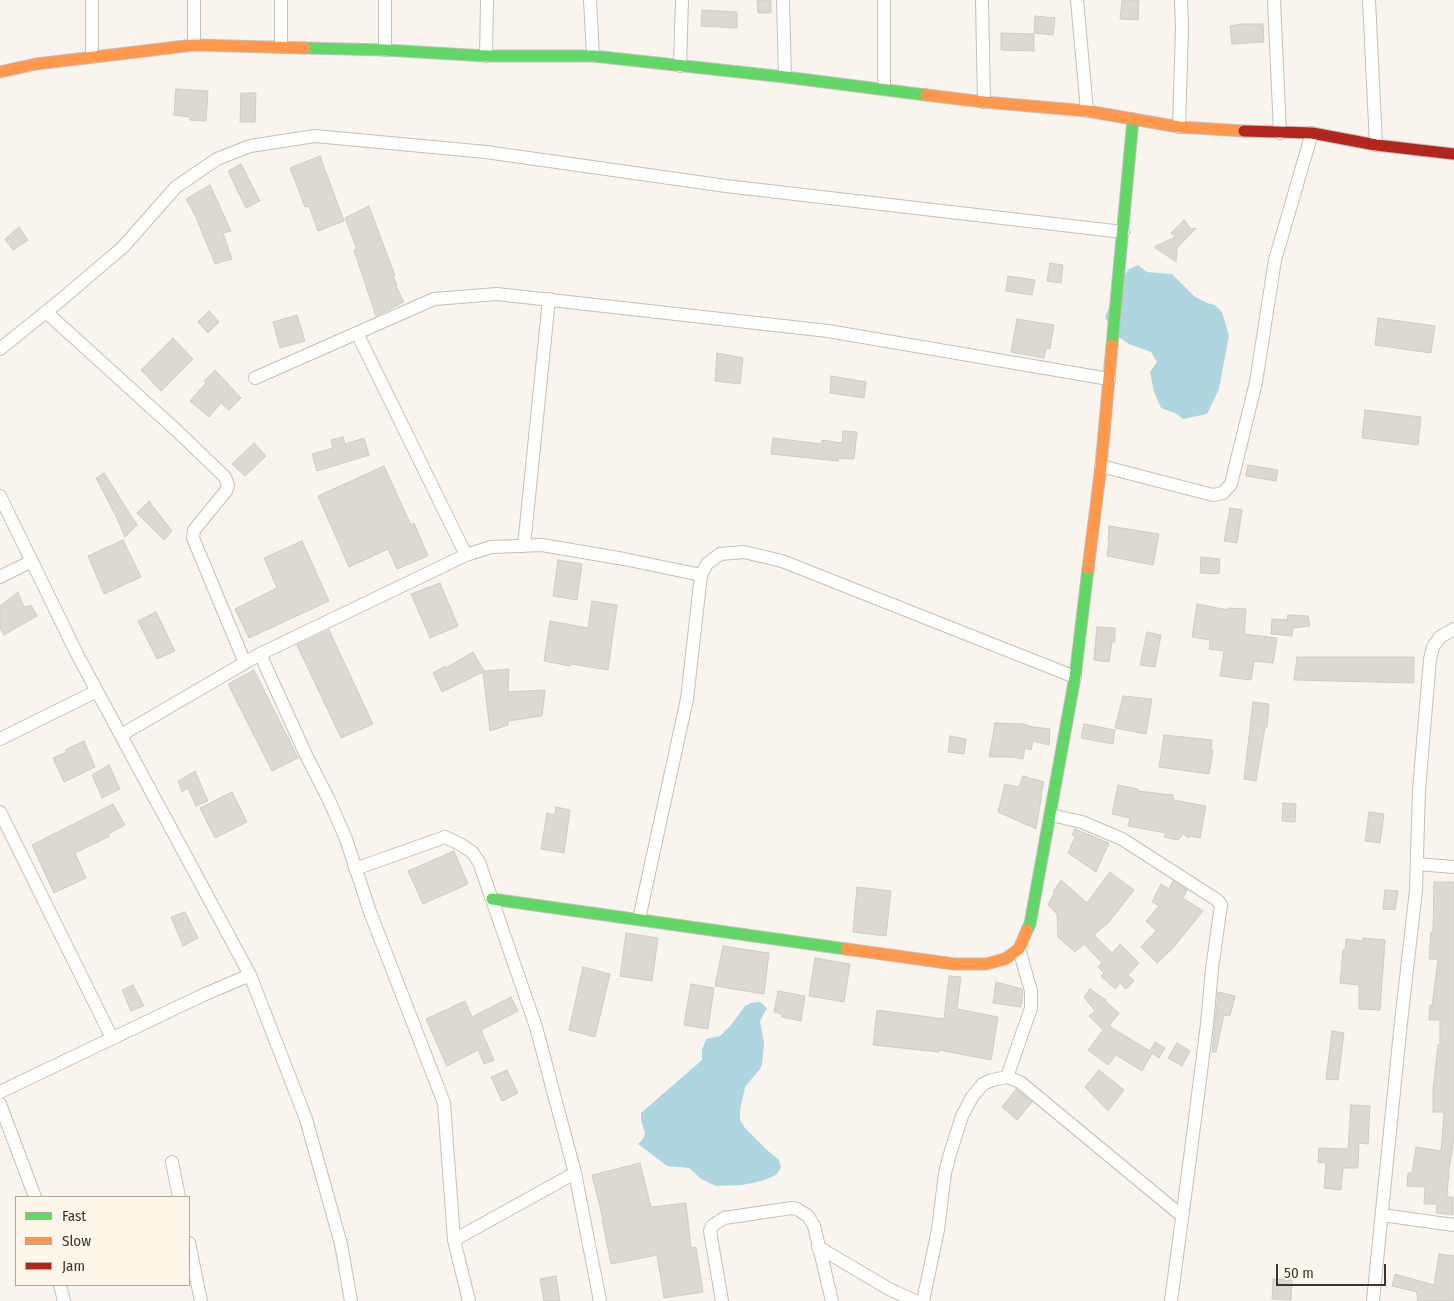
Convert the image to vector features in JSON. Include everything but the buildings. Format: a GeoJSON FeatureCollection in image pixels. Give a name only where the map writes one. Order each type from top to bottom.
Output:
{"type":"FeatureCollection","features":[{"type":"Feature","properties":{"kind":"street"},"geometry":{"type":"LineString","coordinates":[[92,0],[92,57]]}},
{"type":"Feature","properties":{"kind":"street"},"geometry":{"type":"LineString","coordinates":[[194,0],[194,45]]}},
{"type":"Feature","properties":{"kind":"street"},"geometry":{"type":"LineString","coordinates":[[280,47],[281,0]]}},
{"type":"Feature","properties":{"kind":"street"},"geometry":{"type":"LineString","coordinates":[[385,50],[386,0]]}},
{"type":"Feature","properties":{"kind":"street"},"geometry":{"type":"LineString","coordinates":[[486,56],[487,0]]}},
{"type":"Feature","properties":{"kind":"street"},"geometry":{"type":"LineString","coordinates":[[590,0],[592,56]]}},
{"type":"Feature","properties":{"kind":"street"},"geometry":{"type":"LineString","coordinates":[[680,66],[682,0]]}},
{"type":"Feature","properties":{"kind":"street"},"geometry":{"type":"LineString","coordinates":[[783,0],[785,77]]}},
{"type":"Feature","properties":{"kind":"street"},"geometry":{"type":"LineString","coordinates":[[884,0],[884,89]]}},
{"type":"Feature","properties":{"kind":"street"},"geometry":{"type":"LineString","coordinates":[[982,0],[984,102]]}},
{"type":"Feature","properties":{"kind":"street"},"geometry":{"type":"LineString","coordinates":[[1077,0],[1087,111]]}},
{"type":"Feature","properties":{"kind":"street"},"geometry":{"type":"LineString","coordinates":[[1179,127],[1181,0]]}},
{"type":"Feature","properties":{"kind":"street"},"geometry":{"type":"LineString","coordinates":[[1274,0],[1280,133]]}},
{"type":"Feature","properties":{"kind":"street"},"geometry":{"type":"LineString","coordinates":[[1368,0],[1376,144]]}},
{"type":"Feature","properties":{"kind":"street"},"geometry":{"type":"LineString","coordinates":[[0,72],[36,64],[194,45],[385,50],[486,56],[592,56],[785,77],[984,102],[1087,111],[1179,127],[1312,133],[1376,144],[1454,154]]}},
{"type":"Feature","properties":{"kind":"street"},"geometry":{"type":"LineString","coordinates":[[492,899],[954,964],[986,964],[1005,959],[1019,949],[1030,924],[1076,677],[1102,466],[1133,119]]}},
{"type":"Feature","properties":{"kind":"street"},"geometry":{"type":"LineString","coordinates":[[1102,466],[1213,495],[1223,493],[1231,484],[1256,382],[1275,260],[1312,133]]}},
{"type":"Feature","properties":{"kind":"street"},"geometry":{"type":"LineString","coordinates":[[0,348],[123,247],[176,187],[217,159],[250,146],[315,136],[486,152],[726,186],[1123,232]]}},
{"type":"Feature","properties":{"kind":"street"},"geometry":{"type":"LineString","coordinates":[[255,378],[434,299],[497,294],[828,331],[1109,380]]}},
{"type":"Feature","properties":{"kind":"street"},"geometry":{"type":"LineString","coordinates":[[524,546],[549,299]]}},
{"type":"Feature","properties":{"kind":"street"},"geometry":{"type":"LineString","coordinates":[[46,312],[225,477],[228,486],[226,491],[194,530],[192,538],[245,663]]}},
{"type":"Feature","properties":{"kind":"street"},"geometry":{"type":"LineString","coordinates":[[357,333],[466,555]]}},
{"type":"Feature","properties":{"kind":"street"},"geometry":{"type":"LineString","coordinates":[[0,496],[97,690],[250,975],[306,1119],[341,1244],[351,1301]]}},
{"type":"Feature","properties":{"kind":"street"},"geometry":{"type":"LineString","coordinates":[[121,734],[260,654],[466,555],[491,547],[542,546],[624,559],[700,575]]}},
{"type":"Feature","properties":{"kind":"street"},"geometry":{"type":"LineString","coordinates":[[640,919],[687,699],[700,575],[707,564],[720,554],[744,552],[782,561],[1076,677]]}},
{"type":"Feature","properties":{"kind":"street"},"geometry":{"type":"LineString","coordinates":[[0,577],[32,561]]}},
{"type":"Feature","properties":{"kind":"street"},"geometry":{"type":"LineString","coordinates":[[1373,1301],[1416,890],[1419,790],[1430,659],[1433,647],[1440,637],[1454,629]]}},
{"type":"Feature","properties":{"kind":"street"},"geometry":{"type":"LineString","coordinates":[[260,654],[346,839],[370,912],[444,1103],[454,1240],[469,1301]]}},
{"type":"Feature","properties":{"kind":"street"},"geometry":{"type":"LineString","coordinates":[[0,739],[97,690]]}},
{"type":"Feature","properties":{"kind":"street"},"geometry":{"type":"LineString","coordinates":[[0,812],[112,1038]]}},
{"type":"Feature","properties":{"kind":"street"},"geometry":{"type":"LineString","coordinates":[[1051,815],[1082,822],[1122,839],[1214,898],[1221,905],[1171,1301]]}},
{"type":"Feature","properties":{"kind":"street"},"geometry":{"type":"LineString","coordinates":[[356,869],[445,837],[472,852],[479,862],[536,1027],[575,1173],[600,1301]]}},
{"type":"Feature","properties":{"kind":"street"},"geometry":{"type":"LineString","coordinates":[[1417,864],[1454,867]]}},
{"type":"Feature","properties":{"kind":"street"},"geometry":{"type":"LineString","coordinates":[[1007,1077],[1031,1008],[1031,991],[1019,949]]}},
{"type":"Feature","properties":{"kind":"street"},"geometry":{"type":"LineString","coordinates":[[0,1092],[203,995],[250,975]]}},
{"type":"Feature","properties":{"kind":"street"},"geometry":{"type":"LineString","coordinates":[[923,1301],[938,1230],[945,1173],[962,1116],[972,1098],[984,1084],[992,1080],[1007,1077],[1020,1082],[1182,1216]]}},
{"type":"Feature","properties":{"kind":"street"},"geometry":{"type":"LineString","coordinates":[[0,1104],[35,1196]]}},
{"type":"Feature","properties":{"kind":"street"},"geometry":{"type":"LineString","coordinates":[[172,1162],[179,1196]]}},
{"type":"Feature","properties":{"kind":"street"},"geometry":{"type":"LineString","coordinates":[[454,1240],[575,1173]]}},
{"type":"Feature","properties":{"kind":"street"},"geometry":{"type":"LineString","coordinates":[[722,1301],[710,1231],[716,1222],[724,1218],[792,1208],[808,1216],[814,1226],[832,1301]]}},
{"type":"Feature","properties":{"kind":"street"},"geometry":{"type":"LineString","coordinates":[[1382,1215],[1454,1225]]}},
{"type":"Feature","properties":{"kind":"street"},"geometry":{"type":"LineString","coordinates":[[818,1246],[889,1289],[915,1301]]}},
{"type":"Feature","properties":{"kind":"street"},"geometry":{"type":"LineString","coordinates":[[190,1248],[201,1301]]}},
{"type":"Feature","properties":{"kind":"street"},"geometry":{"type":"LineString","coordinates":[[60,1286],[64,1301]]}},
{"type":"Feature","properties":{"kind":"water"},"geometry":{"type":"Polygon","coordinates":[[[1138,265],[1147,272],[1172,274],[1194,296],[1215,305],[1222,312],[1229,336],[1219,389],[1207,414],[1183,419],[1175,413],[1161,408],[1154,392],[1150,372],[1157,362],[1151,352],[1129,344],[1114,334],[1105,317],[1121,279],[1129,269],[1138,265]]]}},
{"type":"Feature","properties":{"kind":"water"},"geometry":{"type":"Polygon","coordinates":[[[760,1002],[767,1008],[760,1021],[764,1043],[762,1064],[745,1087],[740,1120],[745,1128],[779,1160],[781,1168],[776,1175],[762,1181],[742,1185],[716,1186],[701,1179],[689,1168],[667,1166],[638,1144],[645,1134],[641,1113],[702,1060],[702,1050],[706,1039],[720,1036],[745,1006],[760,1002]]]}},
{"type":"Feature","properties":{"kind":"traffic: fast"},"geometry":{"type":"LineString","coordinates":[[305,48],[385,50],[486,56],[593,56],[926,95]]}},
{"type":"Feature","properties":{"kind":"traffic: fast"},"geometry":{"type":"LineString","coordinates":[[1112,345],[1133,119]]}},
{"type":"Feature","properties":{"kind":"traffic: fast"},"geometry":{"type":"LineString","coordinates":[[1027,930],[1030,924],[1075,677],[1088,569]]}},
{"type":"Feature","properties":{"kind":"traffic: fast"},"geometry":{"type":"LineString","coordinates":[[492,899],[846,949]]}},
{"type":"Feature","properties":{"kind":"traffic: slow"},"geometry":{"type":"LineString","coordinates":[[0,72],[36,64],[194,45],[305,48]]}},
{"type":"Feature","properties":{"kind":"traffic: slow"},"geometry":{"type":"LineString","coordinates":[[926,95],[1087,111],[1179,127],[1244,131]]}},
{"type":"Feature","properties":{"kind":"traffic: slow"},"geometry":{"type":"LineString","coordinates":[[1088,569],[1101,466],[1112,345]]}},
{"type":"Feature","properties":{"kind":"traffic: slow"},"geometry":{"type":"LineString","coordinates":[[846,949],[954,964],[986,964],[1005,959],[1019,949],[1027,930]]}},
{"type":"Feature","properties":{"kind":"traffic: jam"},"geometry":{"type":"LineString","coordinates":[[1244,131],[1312,133],[1376,145],[1454,154]]}}]}
